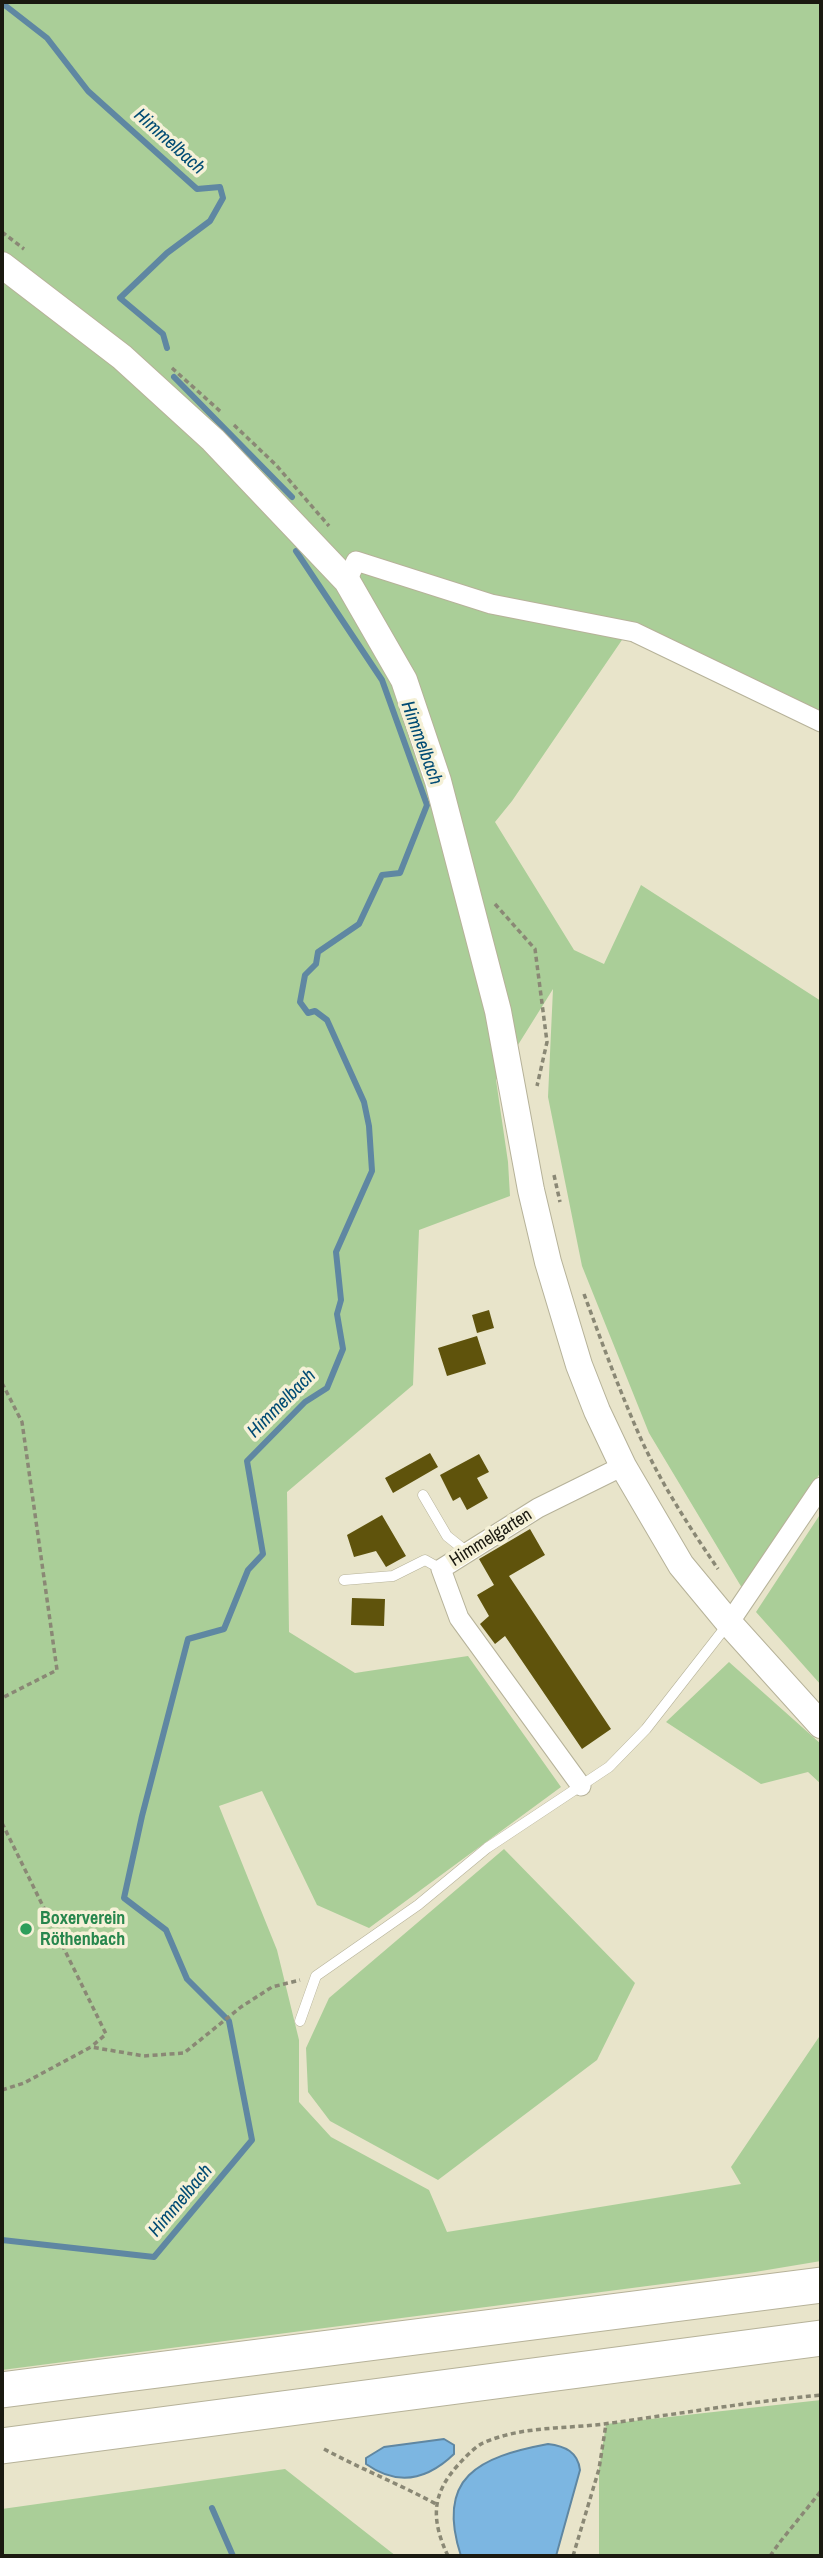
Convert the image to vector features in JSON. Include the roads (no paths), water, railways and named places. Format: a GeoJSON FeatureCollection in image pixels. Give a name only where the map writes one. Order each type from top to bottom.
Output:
{"type":"FeatureCollection","features":[{"type":"Feature","properties":{"kind":"highway"},"geometry":{"type":"LineString","coordinates":[[2,2390],[821,2285]]}},
{"type":"Feature","properties":{"kind":"highway"},"geometry":{"type":"LineString","coordinates":[[2,2446],[821,2338]]}},
{"type":"Feature","properties":{"kind":"street"},"geometry":{"type":"LineString","coordinates":[[2,265],[122,357],[351,571],[404,680],[438,780],[498,1011],[531,1190],[548,1262],[579,1365],[597,1411],[623,1466],[681,1565],[735,1615],[821,1726]]}},
{"type":"Feature","properties":{"kind":"street"},"geometry":{"type":"LineString","coordinates":[[351,571],[491,604],[634,632],[821,722]]}},
{"type":"Feature","properties":{"kind":"street","name":"Himmelgarten"},"geometry":{"type":"LineString","coordinates":[[581,1786],[459,1618],[441,1569],[538,1508],[623,1466]]}},
{"type":"Feature","properties":{"kind":"street"},"geometry":{"type":"LineString","coordinates":[[735,1615],[821,1487]]}},
{"type":"Feature","properties":{"kind":"lane"},"geometry":{"type":"LineString","coordinates":[[423,1495],[447,1536],[467,1552]]}},
{"type":"Feature","properties":{"kind":"lane"},"geometry":{"type":"LineString","coordinates":[[344,1580],[393,1576],[425,1560],[441,1569]]}},
{"type":"Feature","properties":{"kind":"lane"},"geometry":{"type":"LineString","coordinates":[[300,2021],[316,1976],[418,1905],[487,1847],[609,1767],[646,1729],[735,1615]]}},
{"type":"Feature","properties":{"kind":"water"},"geometry":{"type":"Polygon","coordinates":[[[444,2439],[454,2445],[454,2454],[433,2470],[422,2474],[400,2477],[378,2471],[366,2464],[366,2458],[384,2447],[444,2439]]]}},
{"type":"Feature","properties":{"kind":"water"},"geometry":{"type":"Polygon","coordinates":[[[548,2444],[570,2451],[577,2459],[580,2470],[556,2556],[461,2556],[454,2529],[454,2507],[459,2489],[469,2475],[483,2464],[502,2456],[548,2444]]]}},
{"type":"Feature","properties":{"kind":"waterway","name":"Himmelbach"},"geometry":{"type":"LineString","coordinates":[[2,3],[47,38],[88,91],[197,189],[220,187],[223,198],[210,221],[167,253],[120,298],[163,334],[167,348]]}},
{"type":"Feature","properties":{"kind":"waterway","name":"Himmelbach"},"geometry":{"type":"LineString","coordinates":[[174,377],[292,497]]}},
{"type":"Feature","properties":{"kind":"waterway","name":"Himmelbach"},"geometry":{"type":"LineString","coordinates":[[226,2018],[187,1979],[166,1930],[124,1898],[142,1816],[188,1639],[224,1629],[248,1570],[263,1554],[247,1461],[305,1402],[327,1388],[343,1349],[337,1314],[341,1300],[336,1252],[372,1171],[369,1126],[364,1102],[327,1020],[315,1011],[308,1013],[300,1002],[305,975],[316,964],[318,952],[359,924],[382,875],[400,873],[427,805],[382,680],[296,551]]}},
{"type":"Feature","properties":{"kind":"waterway","name":"Himmelbach"},"geometry":{"type":"LineString","coordinates":[[2,2240],[154,2257],[252,2140],[229,2021]]}},
{"type":"Feature","properties":{"kind":"waterway","name":"Himmelbach"},"geometry":{"type":"LineString","coordinates":[[212,2508],[233,2556]]}},
{"type":"Feature","properties":{"kind":"place","name":"Boxerverein Röthenbach"},"geometry":{"type":"Point","coordinates":[26,1929]}}]}
